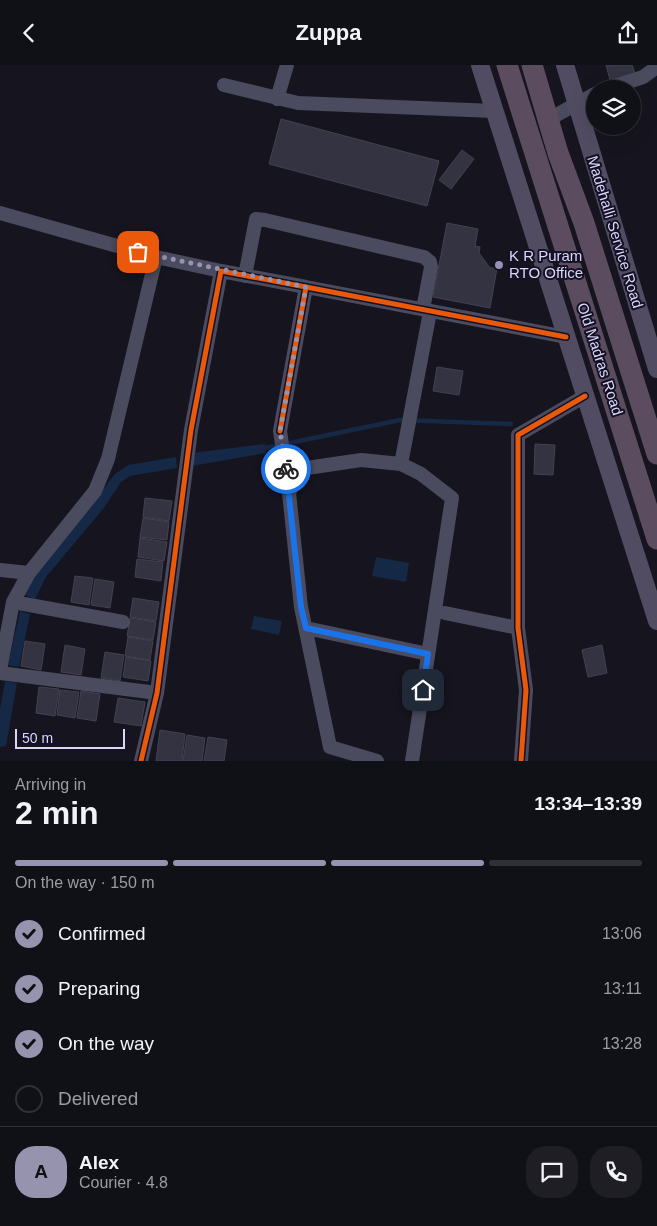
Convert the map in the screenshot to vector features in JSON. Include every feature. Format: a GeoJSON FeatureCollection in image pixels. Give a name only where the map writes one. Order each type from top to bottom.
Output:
{"type":"FeatureCollection","features":[{"type":"Feature","properties":{"kind":"highway","name":"Old Madras Road"},"geometry":{"type":"LineString","coordinates":[[507,65],[657,539]]}},
{"type":"Feature","properties":{"kind":"highway","name":"Old Madras Road"},"geometry":{"type":"LineString","coordinates":[[532,65],[656,452]]}},
{"type":"Feature","properties":{"kind":"main road"},"geometry":{"type":"LineString","coordinates":[[480,65],[657,621]]}},
{"type":"Feature","properties":{"kind":"main road","name":"Madehalli Service Road"},"geometry":{"type":"LineString","coordinates":[[565,65],[657,369]]}},
{"type":"Feature","properties":{"kind":"street"},"geometry":{"type":"LineString","coordinates":[[277,99],[287,65]]}},
{"type":"Feature","properties":{"kind":"street"},"geometry":{"type":"LineString","coordinates":[[634,80],[643,77],[657,67]]}},
{"type":"Feature","properties":{"kind":"street"},"geometry":{"type":"LineString","coordinates":[[224,85],[298,103],[494,111]]}},
{"type":"Feature","properties":{"kind":"street"},"geometry":{"type":"LineString","coordinates":[[549,119],[586,98]]}},
{"type":"Feature","properties":{"kind":"street"},"geometry":{"type":"LineString","coordinates":[[0,213],[156,257],[566,337]]}},
{"type":"Feature","properties":{"kind":"street"},"geometry":{"type":"LineString","coordinates":[[245,275],[256,219],[424,257],[430,261],[427,310],[401,463]]}},
{"type":"Feature","properties":{"kind":"street"},"geometry":{"type":"LineString","coordinates":[[156,257],[108,459],[95,491],[29,573],[13,602],[4,628],[0,671],[157,693]]}},
{"type":"Feature","properties":{"kind":"street"},"geometry":{"type":"LineString","coordinates":[[141,761],[157,693],[191,430],[221,271]]}},
{"type":"Feature","properties":{"kind":"street"},"geometry":{"type":"LineString","coordinates":[[306,287],[280,431],[289,493],[301,607],[330,747],[377,761]]}},
{"type":"Feature","properties":{"kind":"street"},"geometry":{"type":"LineString","coordinates":[[521,761],[526,690],[518,628],[518,435],[585,396]]}},
{"type":"Feature","properties":{"kind":"street"},"geometry":{"type":"LineString","coordinates":[[289,493],[294,481],[307,468],[361,460],[401,463],[420,474],[452,498],[412,761]]}},
{"type":"Feature","properties":{"kind":"street"},"geometry":{"type":"LineString","coordinates":[[0,570],[29,573]]}},
{"type":"Feature","properties":{"kind":"street"},"geometry":{"type":"LineString","coordinates":[[13,602],[123,622]]}},
{"type":"Feature","properties":{"kind":"street"},"geometry":{"type":"LineString","coordinates":[[445,613],[518,628]]}},
{"type":"Feature","properties":{"kind":"street"},"geometry":{"type":"LineString","coordinates":[[306,628],[428,654]]}},
{"type":"Feature","properties":{"kind":"water"},"geometry":{"type":"Polygon","coordinates":[[[265,444],[266,453],[192,466],[192,453],[265,444]]]}},
{"type":"Feature","properties":{"kind":"water"},"geometry":{"type":"Polygon","coordinates":[[[176,457],[177,468],[130,476],[121,482],[103,509],[46,577],[35,599],[25,595],[32,580],[115,474],[128,465],[176,457]]]}},
{"type":"Feature","properties":{"kind":"water"},"geometry":{"type":"Polygon","coordinates":[[[376,557],[409,563],[406,582],[372,576],[376,557]]]}},
{"type":"Feature","properties":{"kind":"water"},"geometry":{"type":"Polygon","coordinates":[[[20,611],[30,614],[19,667],[8,665],[20,611]]]}},
{"type":"Feature","properties":{"kind":"water"},"geometry":{"type":"Polygon","coordinates":[[[254,616],[282,621],[279,635],[251,629],[254,616]]]}},
{"type":"Feature","properties":{"kind":"water"},"geometry":{"type":"Polygon","coordinates":[[[5,681],[17,683],[6,746],[0,747],[0,709],[5,681]]]}},
{"type":"Feature","properties":{"kind":"building"},"geometry":{"type":"Polygon","coordinates":[[[606,65],[632,65],[635,73],[610,80],[606,65]]]}},
{"type":"Feature","properties":{"kind":"building"},"geometry":{"type":"Polygon","coordinates":[[[281,119],[439,161],[427,206],[269,164],[281,119]]]}},
{"type":"Feature","properties":{"kind":"building"},"geometry":{"type":"Polygon","coordinates":[[[462,150],[474,159],[451,189],[439,180],[462,150]]]}},
{"type":"Feature","properties":{"kind":"building"},"geometry":{"type":"Polygon","coordinates":[[[447,223],[478,229],[475,246],[480,247],[479,253],[490,268],[497,268],[490,308],[433,297],[447,223]]]}},
{"type":"Feature","properties":{"kind":"building"},"geometry":{"type":"Polygon","coordinates":[[[437,367],[463,371],[459,395],[433,391],[437,367]]]}},
{"type":"Feature","properties":{"kind":"building"},"geometry":{"type":"Polygon","coordinates":[[[535,444],[555,445],[553,475],[534,474],[535,444]]]}},
{"type":"Feature","properties":{"kind":"building"},"geometry":{"type":"Polygon","coordinates":[[[145,498],[172,501],[169,521],[143,517],[145,498]]]}},
{"type":"Feature","properties":{"kind":"building"},"geometry":{"type":"Polygon","coordinates":[[[143,518],[169,522],[167,540],[140,537],[143,518]]]}},
{"type":"Feature","properties":{"kind":"building"},"geometry":{"type":"Polygon","coordinates":[[[140,538],[167,542],[164,561],[138,557],[140,538]]]}},
{"type":"Feature","properties":{"kind":"building"},"geometry":{"type":"Polygon","coordinates":[[[137,559],[163,562],[161,581],[135,577],[137,559]]]}},
{"type":"Feature","properties":{"kind":"building"},"geometry":{"type":"Polygon","coordinates":[[[75,576],[93,578],[89,605],[71,602],[75,576]]]}},
{"type":"Feature","properties":{"kind":"building"},"geometry":{"type":"Polygon","coordinates":[[[95,579],[114,582],[110,608],[91,605],[95,579]]]}},
{"type":"Feature","properties":{"kind":"building"},"geometry":{"type":"Polygon","coordinates":[[[133,598],[159,602],[156,621],[130,617],[133,598]]]}},
{"type":"Feature","properties":{"kind":"building"},"geometry":{"type":"Polygon","coordinates":[[[130,618],[156,622],[153,640],[127,636],[130,618]]]}},
{"type":"Feature","properties":{"kind":"building"},"geometry":{"type":"Polygon","coordinates":[[[128,637],[153,641],[150,660],[125,656],[128,637]]]}},
{"type":"Feature","properties":{"kind":"building"},"geometry":{"type":"Polygon","coordinates":[[[25,641],[45,644],[41,670],[21,666],[25,641]]]}},
{"type":"Feature","properties":{"kind":"building"},"geometry":{"type":"Polygon","coordinates":[[[65,645],[85,649],[81,675],[61,672],[65,645]]]}},
{"type":"Feature","properties":{"kind":"building"},"geometry":{"type":"Polygon","coordinates":[[[602,645],[607,673],[588,677],[582,650],[602,645]]]}},
{"type":"Feature","properties":{"kind":"building"},"geometry":{"type":"Polygon","coordinates":[[[105,652],[124,655],[120,681],[101,678],[105,652]]]}},
{"type":"Feature","properties":{"kind":"building"},"geometry":{"type":"Polygon","coordinates":[[[126,657],[151,661],[148,681],[123,677],[126,657]]]}},
{"type":"Feature","properties":{"kind":"building"},"geometry":{"type":"Polygon","coordinates":[[[39,687],[59,689],[55,716],[36,713],[39,687]]]}},
{"type":"Feature","properties":{"kind":"building"},"geometry":{"type":"Polygon","coordinates":[[[60,690],[79,692],[75,718],[57,715],[60,690]]]}},
{"type":"Feature","properties":{"kind":"building"},"geometry":{"type":"Polygon","coordinates":[[[81,691],[100,694],[96,721],[77,718],[81,691]]]}},
{"type":"Feature","properties":{"kind":"building"},"geometry":{"type":"Polygon","coordinates":[[[118,698],[145,702],[141,726],[114,722],[118,698]]]}},
{"type":"Feature","properties":{"kind":"building"},"geometry":{"type":"Polygon","coordinates":[[[160,730],[185,734],[182,761],[156,761],[160,730]]]}},
{"type":"Feature","properties":{"kind":"building"},"geometry":{"type":"Polygon","coordinates":[[[187,735],[205,738],[202,761],[183,761],[187,735]]]}},
{"type":"Feature","properties":{"kind":"building"},"geometry":{"type":"Polygon","coordinates":[[[208,737],[227,740],[224,761],[204,761],[208,737]]]}},
{"type":"Feature","properties":{"kind":"waterway"},"geometry":{"type":"LineString","coordinates":[[261,449],[400,420],[511,424]]}},
{"type":"Feature","properties":{"kind":"cycle path"},"geometry":{"type":"LineString","coordinates":[[141,761],[157,693],[191,430],[221,271],[306,287]]}},
{"type":"Feature","properties":{"kind":"cycle path"},"geometry":{"type":"LineString","coordinates":[[280,431],[306,287],[566,337]]}},
{"type":"Feature","properties":{"kind":"cycle path"},"geometry":{"type":"LineString","coordinates":[[521,761],[526,690],[518,628],[518,435],[585,396]]}},
{"type":"Feature","properties":{"kind":"way so far"},"geometry":{"type":"LineString","coordinates":[[138,252],[188,264],[306,287],[280,431],[286,469]]}},
{"type":"Feature","properties":{"kind":"place","name":"K R Puram RTO Office"},"geometry":{"type":"Point","coordinates":[499,265]}},
{"type":"Feature","properties":{"kind":"route"},"geometry":{"type":"LineString","coordinates":[[286,469],[301,607],[306,628],[428,654],[423,690]]}}]}
